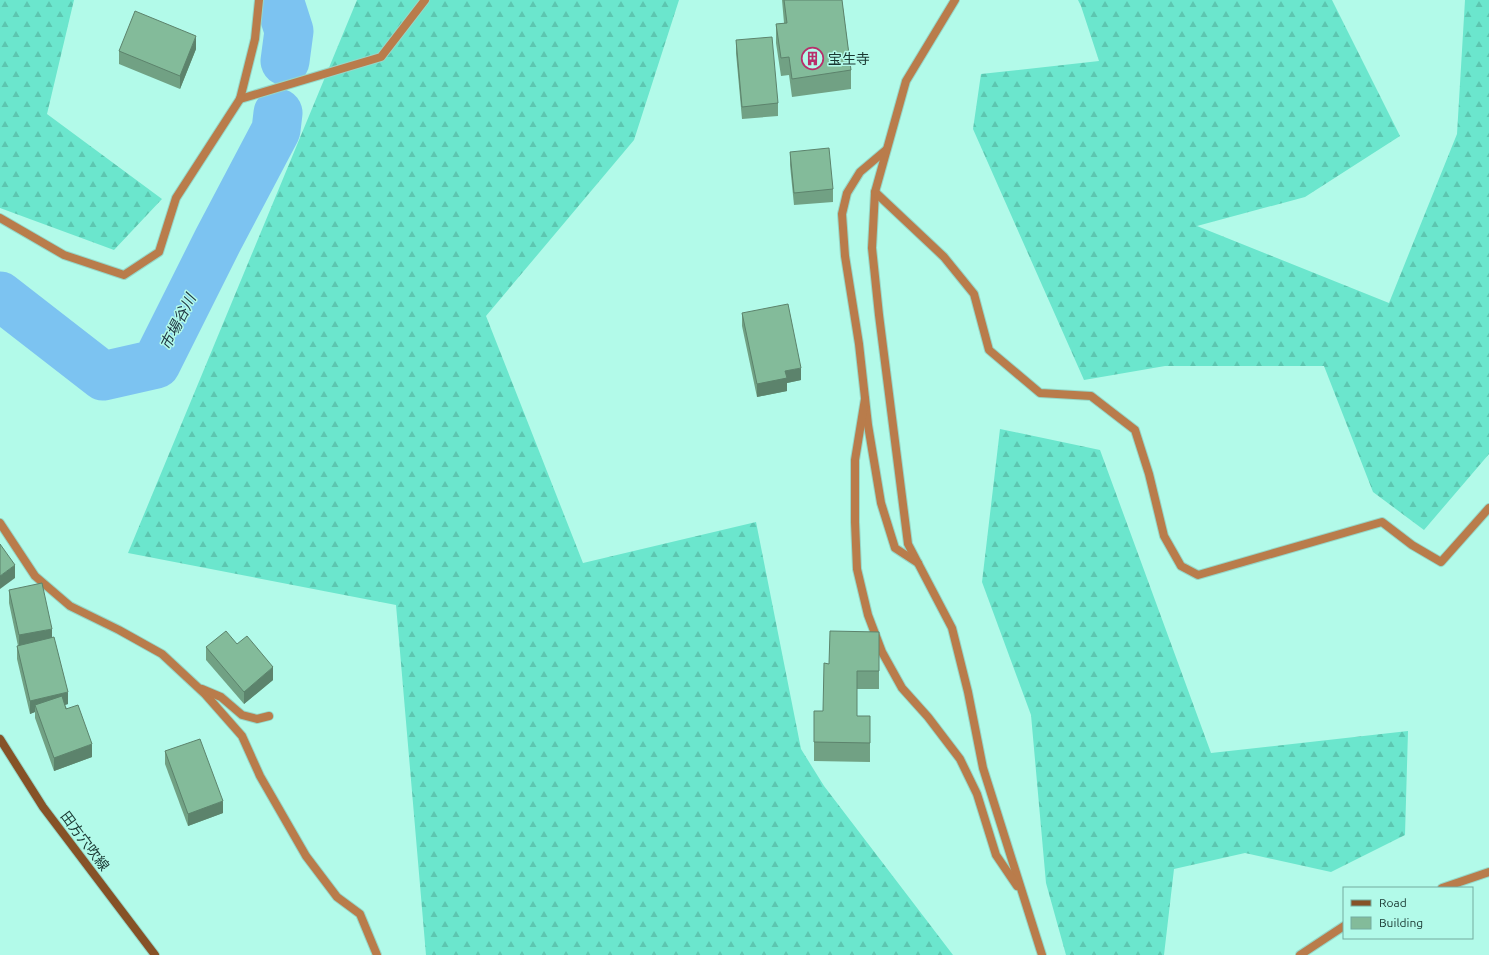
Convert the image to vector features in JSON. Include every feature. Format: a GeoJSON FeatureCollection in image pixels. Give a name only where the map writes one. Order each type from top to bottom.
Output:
{"type":"FeatureCollection","features":[{"type":"Feature","properties":{"kind":"main road","name":"田方穴吹線"},"geometry":{"type":"LineString","coordinates":[[0,740],[43,808],[155,955]]}},
{"type":"Feature","properties":{"kind":"street"},"geometry":{"type":"LineString","coordinates":[[0,218],[64,255],[124,276],[159,252],[176,198],[240,99],[255,39],[259,0]]}},
{"type":"Feature","properties":{"kind":"street"},"geometry":{"type":"LineString","coordinates":[[240,99],[381,57],[425,0]]}},
{"type":"Feature","properties":{"kind":"street"},"geometry":{"type":"LineString","coordinates":[[955,0],[906,81],[875,192],[872,248],[908,544],[952,628],[968,692],[983,768],[1042,955]]}},
{"type":"Feature","properties":{"kind":"street"},"geometry":{"type":"LineString","coordinates":[[886,150],[860,172],[847,193],[842,214],[845,256],[881,503],[895,548],[919,564]]}},
{"type":"Feature","properties":{"kind":"street"},"geometry":{"type":"LineString","coordinates":[[875,192],[944,257],[974,294],[989,350],[1040,393],[1091,396],[1135,430],[1149,474],[1164,536],[1181,566],[1198,575],[1382,522],[1412,545],[1441,562],[1489,508]]}},
{"type":"Feature","properties":{"kind":"street"},"geometry":{"type":"LineString","coordinates":[[865,399],[855,460],[855,507],[857,569],[868,615],[882,652],[902,688],[928,717],[960,759],[977,794],[996,855],[1022,894]]}},
{"type":"Feature","properties":{"kind":"street"},"geometry":{"type":"LineString","coordinates":[[0,523],[35,576],[70,606],[119,630],[162,654],[198,687],[242,736],[260,776],[306,856],[337,896],[360,914],[377,955]]}},
{"type":"Feature","properties":{"kind":"street"},"geometry":{"type":"LineString","coordinates":[[198,687],[221,697],[242,715],[257,718],[270,716]]}},
{"type":"Feature","properties":{"kind":"street"},"geometry":{"type":"LineString","coordinates":[[1445,887],[1489,872]]}},
{"type":"Feature","properties":{"kind":"street"},"geometry":{"type":"LineString","coordinates":[[1300,955],[1343,927]]}},
{"type":"Feature","properties":{"kind":"green space"},"geometry":{"type":"Polygon","coordinates":[[[0,0],[74,0],[47,114],[162,199],[114,250],[0,208],[0,0]]]}},
{"type":"Feature","properties":{"kind":"green space"},"geometry":{"type":"Polygon","coordinates":[[[357,0],[679,0],[634,140],[486,316],[583,563],[756,522],[801,749],[824,786],[953,955],[426,955],[396,605],[128,553],[357,0]]]}},
{"type":"Feature","properties":{"kind":"green space"},"geometry":{"type":"Polygon","coordinates":[[[1078,0],[1332,0],[1400,136],[1305,197],[1197,226],[1389,303],[1457,134],[1465,0],[1489,0],[1489,454],[1424,530],[1373,492],[1324,366],[1165,366],[1084,380],[973,129],[981,74],[1099,61],[1078,0]]]}},
{"type":"Feature","properties":{"kind":"green space"},"geometry":{"type":"Polygon","coordinates":[[[1000,429],[1100,450],[1211,753],[1408,731],[1405,835],[1331,872],[1245,853],[1174,869],[1164,955],[1066,955],[1046,883],[1031,715],[982,582],[1000,429]]]}},
{"type":"Feature","properties":{"kind":"building","name":"宝生寺"},"geometry":{"type":"Polygon","coordinates":[[[784,0],[842,0],[851,70],[792,79],[789,57],[781,58],[776,24],[787,23],[784,0]]]}},
{"type":"Feature","properties":{"kind":"building"},"geometry":{"type":"Polygon","coordinates":[[[135,11],[196,36],[180,76],[119,51],[135,11]]]}},
{"type":"Feature","properties":{"kind":"building"},"geometry":{"type":"Polygon","coordinates":[[[772,37],[778,103],[742,107],[736,40],[772,37]]]}},
{"type":"Feature","properties":{"kind":"building"},"geometry":{"type":"Polygon","coordinates":[[[829,148],[833,189],[794,193],[790,152],[829,148]]]}},
{"type":"Feature","properties":{"kind":"building"},"geometry":{"type":"Polygon","coordinates":[[[788,304],[801,368],[785,371],[787,378],[757,384],[742,313],[788,304]]]}},
{"type":"Feature","properties":{"kind":"building"},"geometry":{"type":"Polygon","coordinates":[[[0,544],[15,565],[0,576],[0,544]]]}},
{"type":"Feature","properties":{"kind":"building"},"geometry":{"type":"Polygon","coordinates":[[[42,583],[52,629],[19,635],[9,590],[42,583]]]}},
{"type":"Feature","properties":{"kind":"building"},"geometry":{"type":"Polygon","coordinates":[[[226,631],[237,644],[247,636],[273,667],[244,692],[206,647],[226,631]]]}},
{"type":"Feature","properties":{"kind":"building"},"geometry":{"type":"Polygon","coordinates":[[[830,631],[879,632],[879,671],[857,671],[857,716],[870,716],[870,743],[814,742],[814,711],[823,711],[824,663],[829,664],[830,631]]]}},
{"type":"Feature","properties":{"kind":"building"},"geometry":{"type":"Polygon","coordinates":[[[54,637],[68,692],[30,701],[17,646],[54,637]]]}},
{"type":"Feature","properties":{"kind":"building"},"geometry":{"type":"Polygon","coordinates":[[[62,696],[66,709],[78,705],[92,744],[54,758],[35,705],[62,696]]]}},
{"type":"Feature","properties":{"kind":"building"},"geometry":{"type":"Polygon","coordinates":[[[200,739],[223,801],[188,814],[165,751],[200,739]]]}},
{"type":"Feature","properties":{"kind":"waterway","name":"市場谷川"},"geometry":{"type":"LineString","coordinates":[[279,0],[289,31],[285,61]]}},
{"type":"Feature","properties":{"kind":"waterway","name":"市場谷川"},"geometry":{"type":"LineString","coordinates":[[0,296],[103,376],[156,364],[218,240],[276,130],[278,113]]}},
{"type":"Feature","properties":{"kind":"place","name":"宝生寺"},"geometry":{"type":"Point","coordinates":[813,59]}}]}
